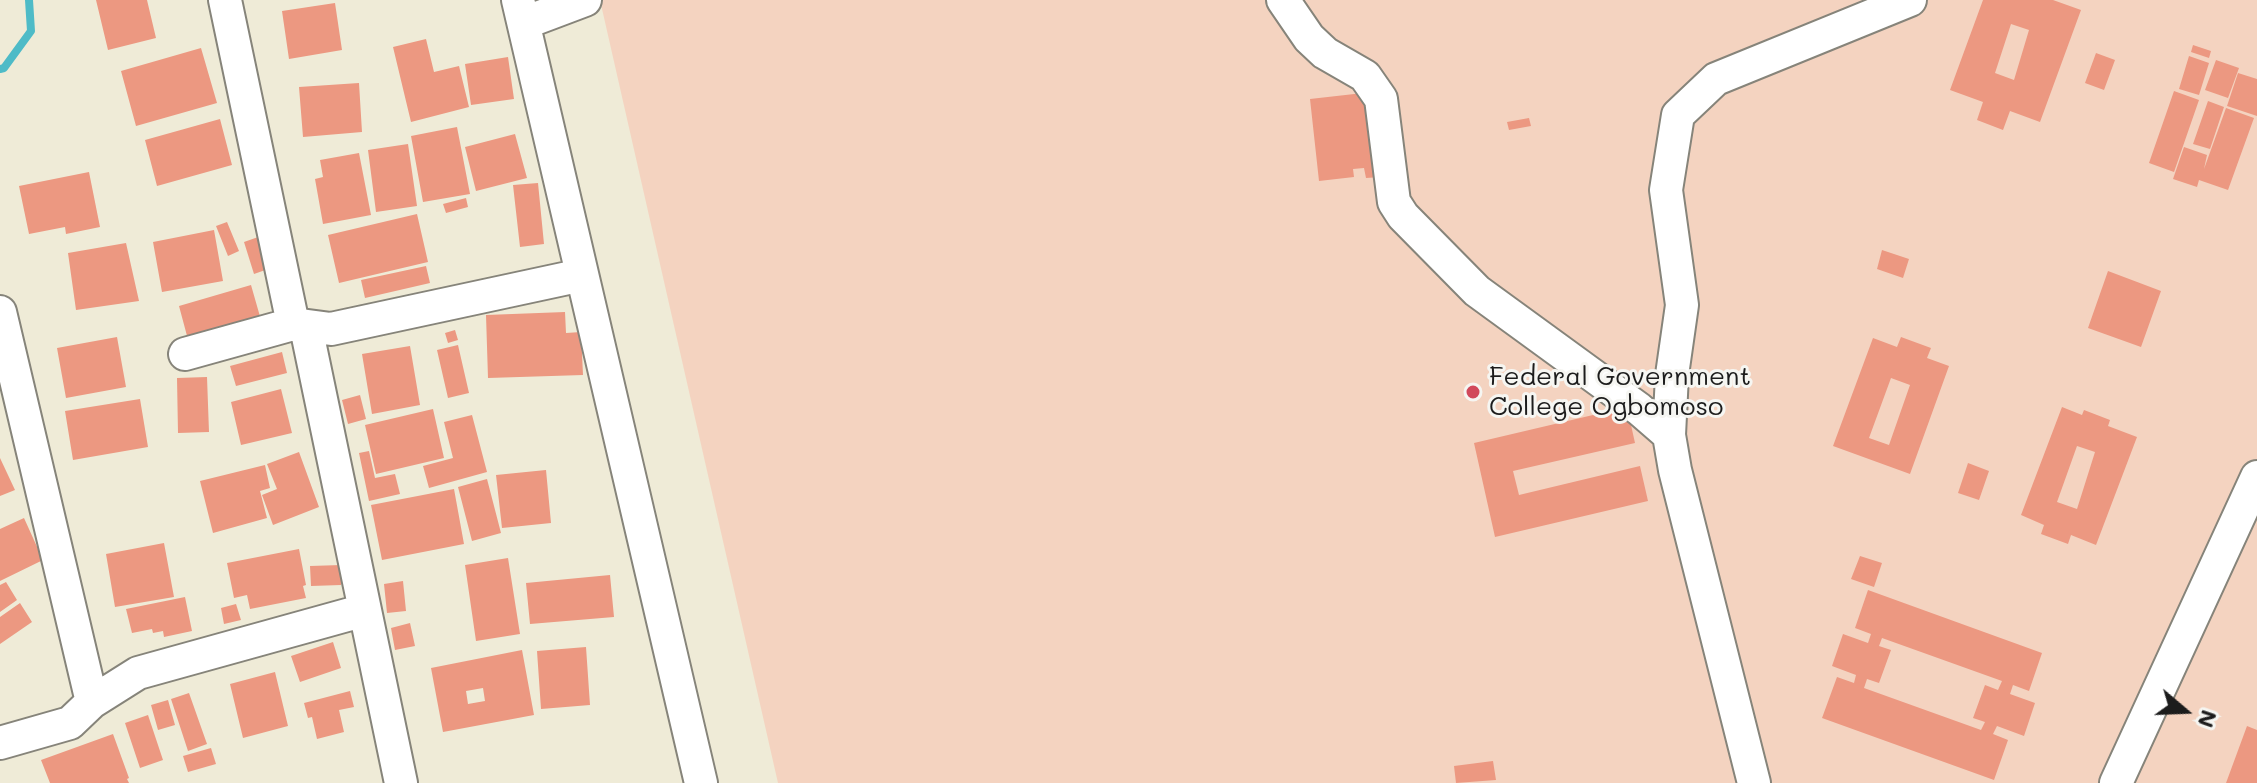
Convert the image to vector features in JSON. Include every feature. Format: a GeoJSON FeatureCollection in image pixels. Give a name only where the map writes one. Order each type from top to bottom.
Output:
{"type":"FeatureCollection","features":[{"type":"Feature","properties":{"kind":"street"},"geometry":{"type":"LineString","coordinates":[[225,0],[365,610],[401,783]]}},
{"type":"Feature","properties":{"kind":"street"},"geometry":{"type":"LineString","coordinates":[[585,0],[521,12],[701,783]]}},
{"type":"Feature","properties":{"kind":"street"},"geometry":{"type":"LineString","coordinates":[[1283,0],[1309,38],[1325,53],[1365,76],[1381,99],[1394,202],[1403,216],[1477,291],[1639,409],[1669,435]]}},
{"type":"Feature","properties":{"kind":"street"},"geometry":{"type":"LineString","coordinates":[[1754,783],[1675,470],[1669,435],[1672,375],[1682,305],[1666,190],[1678,115],[1716,79],[1910,0]]}},
{"type":"Feature","properties":{"kind":"street"},"geometry":{"type":"LineString","coordinates":[[185,354],[300,325],[331,329],[582,275]]}},
{"type":"Feature","properties":{"kind":"street"},"geometry":{"type":"LineString","coordinates":[[0,312],[92,702]]}},
{"type":"Feature","properties":{"kind":"street"},"geometry":{"type":"LineString","coordinates":[[2116,783],[2257,477]]}},
{"type":"Feature","properties":{"kind":"street"},"geometry":{"type":"LineString","coordinates":[[0,743],[70,723],[92,702],[138,673],[365,610]]}},
{"type":"Feature","properties":{"kind":"shaded area","name":"Federal Government College Ogbomoso"},"geometry":{"type":"Polygon","coordinates":[[[600,0],[2257,0],[2257,783],[778,783],[600,0]]]}},
{"type":"Feature","properties":{"kind":"building"},"geometry":{"type":"Polygon","coordinates":[[[96,0],[147,0],[156,38],[108,50],[96,0]]]}},
{"type":"Feature","properties":{"kind":"building"},"geometry":{"type":"Polygon","coordinates":[[[1983,0],[2053,0],[2081,10],[2040,122],[2010,111],[2003,130],[1977,120],[1983,102],[1950,90],[1983,0]],[[2011,24],[1995,73],[2014,80],[2029,30],[2011,24]]]}},
{"type":"Feature","properties":{"kind":"building"},"geometry":{"type":"Polygon","coordinates":[[[335,3],[342,50],[289,59],[282,11],[335,3]]]}},
{"type":"Feature","properties":{"kind":"building"},"geometry":{"type":"Polygon","coordinates":[[[426,39],[434,72],[459,66],[469,107],[411,122],[393,47],[426,39]]]}},
{"type":"Feature","properties":{"kind":"building"},"geometry":{"type":"Polygon","coordinates":[[[2193,45],[2211,51],[2209,58],[2191,52],[2193,45]]]}},
{"type":"Feature","properties":{"kind":"building"},"geometry":{"type":"Polygon","coordinates":[[[201,48],[217,103],[136,126],[121,71],[201,48]]]}},
{"type":"Feature","properties":{"kind":"building"},"geometry":{"type":"Polygon","coordinates":[[[2096,53],[2115,60],[2104,90],[2085,83],[2096,53]]]}},
{"type":"Feature","properties":{"kind":"building"},"geometry":{"type":"Polygon","coordinates":[[[2189,56],[2209,63],[2199,95],[2179,89],[2189,56]]]}},
{"type":"Feature","properties":{"kind":"building"},"geometry":{"type":"Polygon","coordinates":[[[508,57],[514,99],[471,105],[465,64],[508,57]]]}},
{"type":"Feature","properties":{"kind":"building"},"geometry":{"type":"Polygon","coordinates":[[[2216,60],[2239,68],[2228,98],[2205,90],[2216,60]]]}},
{"type":"Feature","properties":{"kind":"building"},"geometry":{"type":"Polygon","coordinates":[[[2238,73],[2257,79],[2257,116],[2227,106],[2238,73]]]}},
{"type":"Feature","properties":{"kind":"building"},"geometry":{"type":"Polygon","coordinates":[[[359,83],[362,132],[303,137],[299,87],[359,83]]]}},
{"type":"Feature","properties":{"kind":"building"},"geometry":{"type":"Polygon","coordinates":[[[2174,91],[2199,100],[2174,172],[2149,163],[2174,91]]]}},
{"type":"Feature","properties":{"kind":"building"},"geometry":{"type":"Polygon","coordinates":[[[1372,92],[1381,177],[1366,178],[1364,168],[1353,169],[1354,177],[1319,181],[1310,99],[1372,92]]]}},
{"type":"Feature","properties":{"kind":"building"},"geometry":{"type":"Polygon","coordinates":[[[2208,101],[2224,107],[2210,149],[2193,144],[2208,101]]]}},
{"type":"Feature","properties":{"kind":"building"},"geometry":{"type":"Polygon","coordinates":[[[2226,108],[2254,118],[2228,190],[2199,180],[2197,187],[2173,179],[2184,147],[2207,155],[2204,169],[2226,108]]]}},
{"type":"Feature","properties":{"kind":"building"},"geometry":{"type":"Polygon","coordinates":[[[1529,118],[1531,126],[1509,130],[1507,122],[1529,118]]]}},
{"type":"Feature","properties":{"kind":"building"},"geometry":{"type":"Polygon","coordinates":[[[220,119],[232,165],[157,186],[145,140],[220,119]]]}},
{"type":"Feature","properties":{"kind":"building"},"geometry":{"type":"Polygon","coordinates":[[[457,127],[470,194],[423,202],[411,136],[457,127]]]}},
{"type":"Feature","properties":{"kind":"building"},"geometry":{"type":"Polygon","coordinates":[[[515,134],[527,178],[476,191],[465,147],[515,134]]]}},
{"type":"Feature","properties":{"kind":"building"},"geometry":{"type":"Polygon","coordinates":[[[408,144],[417,206],[376,212],[368,150],[408,144]]]}},
{"type":"Feature","properties":{"kind":"building"},"geometry":{"type":"Polygon","coordinates":[[[359,153],[371,215],[323,224],[315,179],[323,177],[320,160],[359,153]]]}},
{"type":"Feature","properties":{"kind":"building"},"geometry":{"type":"Polygon","coordinates":[[[89,172],[100,227],[66,234],[65,227],[29,234],[19,186],[89,172]]]}},
{"type":"Feature","properties":{"kind":"building"},"geometry":{"type":"Polygon","coordinates":[[[538,183],[544,244],[520,247],[513,185],[538,183]]]}},
{"type":"Feature","properties":{"kind":"building"},"geometry":{"type":"Polygon","coordinates":[[[466,198],[468,207],[446,213],[443,204],[466,198]]]}},
{"type":"Feature","properties":{"kind":"building"},"geometry":{"type":"Polygon","coordinates":[[[417,214],[428,262],[339,283],[328,235],[417,214]]]}},
{"type":"Feature","properties":{"kind":"building"},"geometry":{"type":"Polygon","coordinates":[[[227,222],[239,251],[228,256],[216,226],[227,222]]]}},
{"type":"Feature","properties":{"kind":"building"},"geometry":{"type":"Polygon","coordinates":[[[214,230],[223,281],[162,292],[153,242],[214,230]]]}},
{"type":"Feature","properties":{"kind":"building"},"geometry":{"type":"Polygon","coordinates":[[[261,236],[271,268],[254,274],[244,242],[261,236]]]}},
{"type":"Feature","properties":{"kind":"building"},"geometry":{"type":"Polygon","coordinates":[[[126,243],[139,301],[76,310],[68,253],[126,243]]]}},
{"type":"Feature","properties":{"kind":"building"},"geometry":{"type":"Polygon","coordinates":[[[1882,250],[1909,259],[1903,278],[1877,269],[1882,250]]]}},
{"type":"Feature","properties":{"kind":"building"},"geometry":{"type":"Polygon","coordinates":[[[426,266],[430,283],[365,298],[361,280],[426,266]]]}},
{"type":"Feature","properties":{"kind":"building"},"geometry":{"type":"Polygon","coordinates":[[[2108,271],[2161,291],[2141,347],[2088,328],[2108,271]]]}},
{"type":"Feature","properties":{"kind":"building"},"geometry":{"type":"Polygon","coordinates":[[[251,285],[263,327],[190,347],[179,306],[251,285]]]}},
{"type":"Feature","properties":{"kind":"building"},"geometry":{"type":"Polygon","coordinates":[[[565,312],[566,333],[581,332],[583,375],[488,378],[486,315],[565,312]]]}},
{"type":"Feature","properties":{"kind":"building"},"geometry":{"type":"Polygon","coordinates":[[[455,330],[458,340],[448,343],[445,333],[455,330]]]}},
{"type":"Feature","properties":{"kind":"building"},"geometry":{"type":"Polygon","coordinates":[[[117,337],[126,387],[66,398],[57,348],[117,337]]]}},
{"type":"Feature","properties":{"kind":"building"},"geometry":{"type":"Polygon","coordinates":[[[1901,337],[1931,348],[1927,358],[1949,366],[1910,474],[1833,446],[1873,338],[1897,347],[1901,337]],[[1891,378],[1869,438],[1889,445],[1910,385],[1891,378]]]}},
{"type":"Feature","properties":{"kind":"building"},"geometry":{"type":"Polygon","coordinates":[[[458,345],[469,393],[448,398],[437,350],[458,345]]]}},
{"type":"Feature","properties":{"kind":"building"},"geometry":{"type":"Polygon","coordinates":[[[410,346],[420,405],[372,414],[362,354],[410,346]]]}},
{"type":"Feature","properties":{"kind":"building"},"geometry":{"type":"Polygon","coordinates":[[[282,352],[287,373],[236,386],[230,366],[282,352]]]}},
{"type":"Feature","properties":{"kind":"building"},"geometry":{"type":"Polygon","coordinates":[[[207,377],[209,432],[178,433],[177,378],[207,377]]]}},
{"type":"Feature","properties":{"kind":"building"},"geometry":{"type":"Polygon","coordinates":[[[281,389],[292,433],[241,445],[231,402],[281,389]]]}},
{"type":"Feature","properties":{"kind":"building"},"geometry":{"type":"Polygon","coordinates":[[[360,395],[366,419],[348,424],[342,400],[360,395]]]}},
{"type":"Feature","properties":{"kind":"building"},"geometry":{"type":"Polygon","coordinates":[[[140,399],[148,447],[73,460],[65,411],[140,399]]]}},
{"type":"Feature","properties":{"kind":"building"},"geometry":{"type":"Polygon","coordinates":[[[1627,407],[1635,443],[1513,471],[1519,495],[1640,466],[1648,501],[1495,537],[1474,443],[1627,407]]]}},
{"type":"Feature","properties":{"kind":"building"},"geometry":{"type":"Polygon","coordinates":[[[2062,407],[2082,415],[2084,410],[2110,420],[2108,426],[2137,437],[2096,545],[2071,535],[2068,544],[2041,534],[2044,525],[2021,515],[2062,407]],[[2077,446],[2057,502],[2077,509],[2095,452],[2077,446]]]}},
{"type":"Feature","properties":{"kind":"building"},"geometry":{"type":"Polygon","coordinates":[[[433,409],[444,458],[376,474],[365,425],[433,409]]]}},
{"type":"Feature","properties":{"kind":"building"},"geometry":{"type":"Polygon","coordinates":[[[472,415],[487,472],[429,488],[423,466],[453,458],[444,422],[472,415]]]}},
{"type":"Feature","properties":{"kind":"building"},"geometry":{"type":"Polygon","coordinates":[[[369,451],[375,478],[395,474],[400,494],[369,501],[359,453],[369,451]]]}},
{"type":"Feature","properties":{"kind":"building"},"geometry":{"type":"Polygon","coordinates":[[[299,452],[319,507],[273,525],[262,495],[277,489],[267,464],[299,452]]]}},
{"type":"Feature","properties":{"kind":"building"},"geometry":{"type":"Polygon","coordinates":[[[0,458],[15,490],[0,496],[0,458]]]}},
{"type":"Feature","properties":{"kind":"building"},"geometry":{"type":"Polygon","coordinates":[[[1968,463],[1989,471],[1979,500],[1958,493],[1968,463]]]}},
{"type":"Feature","properties":{"kind":"building"},"geometry":{"type":"Polygon","coordinates":[[[265,465],[270,488],[260,491],[267,518],[213,533],[200,481],[265,465]]]}},
{"type":"Feature","properties":{"kind":"building"},"geometry":{"type":"Polygon","coordinates":[[[546,470],[551,523],[502,528],[496,475],[546,470]]]}},
{"type":"Feature","properties":{"kind":"building"},"geometry":{"type":"Polygon","coordinates":[[[487,479],[501,533],[472,541],[458,487],[487,479]]]}},
{"type":"Feature","properties":{"kind":"building"},"geometry":{"type":"Polygon","coordinates":[[[454,489],[464,544],[382,560],[371,505],[454,489]]]}},
{"type":"Feature","properties":{"kind":"building"},"geometry":{"type":"Polygon","coordinates":[[[24,518],[43,560],[0,581],[0,529],[24,518]]]}},
{"type":"Feature","properties":{"kind":"building"},"geometry":{"type":"Polygon","coordinates":[[[164,543],[174,597],[115,607],[106,554],[164,543]]]}},
{"type":"Feature","properties":{"kind":"building"},"geometry":{"type":"Polygon","coordinates":[[[299,549],[306,598],[250,609],[247,595],[234,598],[227,563],[299,549]]]}},
{"type":"Feature","properties":{"kind":"building"},"geometry":{"type":"Polygon","coordinates":[[[1860,556],[1882,563],[1874,587],[1851,579],[1860,556]]]}},
{"type":"Feature","properties":{"kind":"building"},"geometry":{"type":"Polygon","coordinates":[[[508,558],[520,634],[476,641],[465,565],[508,558]]]}},
{"type":"Feature","properties":{"kind":"building"},"geometry":{"type":"Polygon","coordinates":[[[341,565],[341,585],[311,586],[310,566],[341,565]]]}},
{"type":"Feature","properties":{"kind":"building"},"geometry":{"type":"Polygon","coordinates":[[[610,575],[614,617],[530,624],[526,583],[610,575]]]}},
{"type":"Feature","properties":{"kind":"building"},"geometry":{"type":"Polygon","coordinates":[[[403,581],[406,611],[387,613],[384,584],[403,581]]]}},
{"type":"Feature","properties":{"kind":"building"},"geometry":{"type":"Polygon","coordinates":[[[6,582],[17,600],[0,612],[0,585],[6,582]]]}},
{"type":"Feature","properties":{"kind":"building"},"geometry":{"type":"Polygon","coordinates":[[[1868,590],[2042,653],[2029,691],[2013,685],[2010,694],[2035,703],[2024,736],[1997,726],[1993,734],[2008,740],[1994,780],[1822,718],[1837,677],[1854,683],[1856,675],[1832,666],[1843,634],[1868,643],[1871,634],[1855,628],[1868,590]],[[1882,638],[1879,646],[1891,650],[1879,683],[1867,679],[1864,688],[1981,730],[1985,722],[1973,718],[1985,685],[1998,690],[2002,681],[1882,638]]]}},
{"type":"Feature","properties":{"kind":"building"},"geometry":{"type":"Polygon","coordinates":[[[185,597],[192,631],[164,637],[163,631],[153,633],[152,629],[132,633],[126,609],[185,597]]]}},
{"type":"Feature","properties":{"kind":"building"},"geometry":{"type":"Polygon","coordinates":[[[20,603],[32,622],[0,644],[0,617],[20,603]]]}},
{"type":"Feature","properties":{"kind":"building"},"geometry":{"type":"Polygon","coordinates":[[[236,604],[241,620],[224,624],[221,608],[236,604]]]}},
{"type":"Feature","properties":{"kind":"building"},"geometry":{"type":"Polygon","coordinates":[[[410,623],[415,646],[395,650],[391,628],[410,623]]]}},
{"type":"Feature","properties":{"kind":"building"},"geometry":{"type":"Polygon","coordinates":[[[333,642],[341,668],[300,682],[291,656],[333,642]]]}},
{"type":"Feature","properties":{"kind":"building"},"geometry":{"type":"Polygon","coordinates":[[[586,647],[590,705],[541,709],[537,651],[586,647]]]}},
{"type":"Feature","properties":{"kind":"building"},"geometry":{"type":"Polygon","coordinates":[[[522,650],[534,715],[443,732],[431,668],[522,650]],[[483,688],[466,691],[468,704],[485,701],[483,688]]]}},
{"type":"Feature","properties":{"kind":"building"},"geometry":{"type":"Polygon","coordinates":[[[275,672],[288,726],[243,738],[230,684],[275,672]]]}},
{"type":"Feature","properties":{"kind":"building"},"geometry":{"type":"Polygon","coordinates":[[[350,691],[354,707],[339,710],[344,732],[317,739],[312,717],[308,718],[304,703],[350,691]]]}},
{"type":"Feature","properties":{"kind":"building"},"geometry":{"type":"Polygon","coordinates":[[[189,693],[207,744],[188,751],[171,699],[189,693]]]}},
{"type":"Feature","properties":{"kind":"building"},"geometry":{"type":"Polygon","coordinates":[[[168,700],[175,725],[158,730],[151,705],[168,700]]]}},
{"type":"Feature","properties":{"kind":"building"},"geometry":{"type":"Polygon","coordinates":[[[148,715],[163,760],[140,768],[125,723],[148,715]]]}},
{"type":"Feature","properties":{"kind":"building"},"geometry":{"type":"Polygon","coordinates":[[[2247,726],[2257,730],[2257,783],[2226,783],[2247,726]]]}},
{"type":"Feature","properties":{"kind":"building"},"geometry":{"type":"Polygon","coordinates":[[[113,734],[129,783],[50,783],[41,760],[113,734]]]}},
{"type":"Feature","properties":{"kind":"building"},"geometry":{"type":"Polygon","coordinates":[[[211,748],[216,764],[188,772],[183,756],[211,748]]]}},
{"type":"Feature","properties":{"kind":"building"},"geometry":{"type":"Polygon","coordinates":[[[1493,761],[1496,780],[1456,783],[1454,766],[1493,761]]]}},
{"type":"Feature","properties":{"kind":"waterway"},"geometry":{"type":"LineString","coordinates":[[0,69],[4,68],[31,31],[29,0]]}},
{"type":"Feature","properties":{"kind":"place","name":"Federal Government College Ogbomoso"},"geometry":{"type":"Point","coordinates":[1473,392]}}]}
